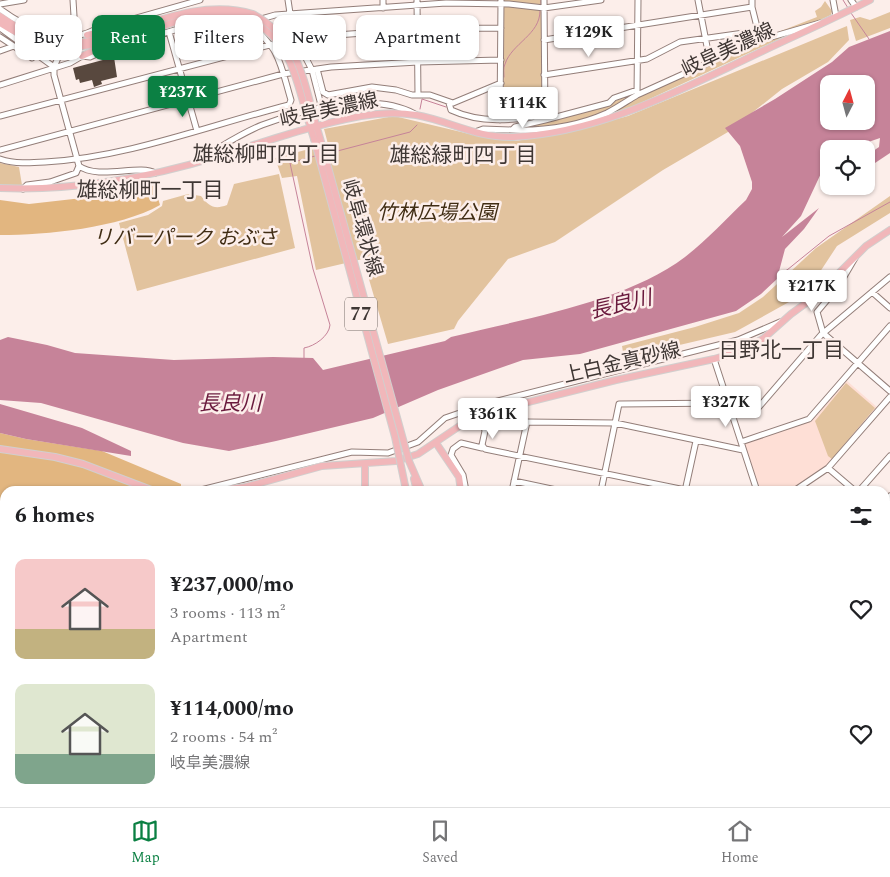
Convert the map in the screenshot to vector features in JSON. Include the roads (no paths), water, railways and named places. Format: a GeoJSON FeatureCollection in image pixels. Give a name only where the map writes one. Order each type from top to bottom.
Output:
{"type":"FeatureCollection","features":[{"type":"Feature","properties":{"kind":"main road","name":"岐阜美濃線"},"geometry":{"type":"LineString","coordinates":[[0,188],[22,189],[101,182],[155,173],[195,163],[268,140],[380,113],[417,115],[473,132],[509,137],[546,134],[574,128],[630,111],[667,96],[870,0]]}},
{"type":"Feature","properties":{"kind":"main road","name":"77"},"geometry":{"type":"LineString","coordinates":[[87,35],[115,30],[190,8],[202,12]]}},
{"type":"Feature","properties":{"kind":"main road","name":"77"},"geometry":{"type":"LineString","coordinates":[[82,56],[98,48],[164,29],[202,12]]}},
{"type":"Feature","properties":{"kind":"main road","name":"岐阜環状線"},"geometry":{"type":"LineString","coordinates":[[0,16],[39,37],[74,42],[99,39],[202,12],[233,15]]}},
{"type":"Feature","properties":{"kind":"main road","name":"岐阜環状線"},"geometry":{"type":"LineString","coordinates":[[0,23],[38,43],[73,48],[99,44],[202,12]]}},
{"type":"Feature","properties":{"kind":"main road","name":"岐阜環状線"},"geometry":{"type":"LineString","coordinates":[[263,27],[282,45],[310,115],[416,486]]}},
{"type":"Feature","properties":{"kind":"main road","name":"岐阜環状線"},"geometry":{"type":"LineString","coordinates":[[317,138],[395,437],[405,486]]}},
{"type":"Feature","properties":{"kind":"main road","name":"上白金真砂線"},"geometry":{"type":"LineString","coordinates":[[249,486],[322,466],[396,461],[418,454],[456,428],[481,415],[616,380],[714,359],[745,350],[764,338],[817,295],[866,246],[890,230]]}},
{"type":"Feature","properties":{"kind":"main road"},"geometry":{"type":"LineString","coordinates":[[436,443],[459,477],[460,486]]}},
{"type":"Feature","properties":{"kind":"main road"},"geometry":{"type":"LineString","coordinates":[[0,449],[55,457],[83,464],[141,486]]}},
{"type":"Feature","properties":{"kind":"main road","name":"77"},"geometry":{"type":"LineString","coordinates":[[409,461],[420,486]]}},
{"type":"Feature","properties":{"kind":"main road"},"geometry":{"type":"LineString","coordinates":[[364,486],[365,464]]}},
{"type":"Feature","properties":{"kind":"street"},"geometry":{"type":"LineString","coordinates":[[0,4],[24,0]]}},
{"type":"Feature","properties":{"kind":"street"},"geometry":{"type":"LineString","coordinates":[[73,0],[74,15]]}},
{"type":"Feature","properties":{"kind":"street"},"geometry":{"type":"LineString","coordinates":[[82,36],[94,30],[200,0]]}},
{"type":"Feature","properties":{"kind":"street"},"geometry":{"type":"LineString","coordinates":[[288,0],[290,14]]}},
{"type":"Feature","properties":{"kind":"street"},"geometry":{"type":"LineString","coordinates":[[383,0],[384,8]]}},
{"type":"Feature","properties":{"kind":"street"},"geometry":{"type":"LineString","coordinates":[[544,0],[545,118]]}},
{"type":"Feature","properties":{"kind":"street"},"geometry":{"type":"LineString","coordinates":[[263,17],[384,8],[417,3],[501,2],[544,8],[601,0]]}},
{"type":"Feature","properties":{"kind":"street"},"geometry":{"type":"LineString","coordinates":[[637,92],[638,0]]}},
{"type":"Feature","properties":{"kind":"street"},"geometry":{"type":"LineString","coordinates":[[512,130],[515,127],[545,118],[608,103],[614,98],[637,92],[710,62],[698,0]]}},
{"type":"Feature","properties":{"kind":"street"},"geometry":{"type":"LineString","coordinates":[[752,0],[758,31],[768,38],[789,33],[810,24],[824,22]]}},
{"type":"Feature","properties":{"kind":"street"},"geometry":{"type":"LineString","coordinates":[[833,0],[839,15]]}},
{"type":"Feature","properties":{"kind":"street"},"geometry":{"type":"LineString","coordinates":[[851,0],[854,8]]}},
{"type":"Feature","properties":{"kind":"street"},"geometry":{"type":"LineString","coordinates":[[500,120],[501,2]]}},
{"type":"Feature","properties":{"kind":"street"},"geometry":{"type":"LineString","coordinates":[[544,40],[752,7]]}},
{"type":"Feature","properties":{"kind":"street"},"geometry":{"type":"LineString","coordinates":[[0,10],[15,19]]}},
{"type":"Feature","properties":{"kind":"street"},"geometry":{"type":"LineString","coordinates":[[0,28],[15,38]]}},
{"type":"Feature","properties":{"kind":"street"},"geometry":{"type":"LineString","coordinates":[[479,28],[501,28]]}},
{"type":"Feature","properties":{"kind":"street"},"geometry":{"type":"LineString","coordinates":[[82,56],[90,57],[175,30]]}},
{"type":"Feature","properties":{"kind":"street"},"geometry":{"type":"LineString","coordinates":[[544,75],[638,61],[654,57],[674,44],[758,31]]}},
{"type":"Feature","properties":{"kind":"street"},"geometry":{"type":"LineString","coordinates":[[169,32],[197,132]]}},
{"type":"Feature","properties":{"kind":"street"},"geometry":{"type":"LineString","coordinates":[[0,37],[14,46]]}},
{"type":"Feature","properties":{"kind":"street"},"geometry":{"type":"LineString","coordinates":[[0,159],[16,163],[78,163],[289,106],[291,100],[283,74],[270,44],[263,37]]}},
{"type":"Feature","properties":{"kind":"street"},"geometry":{"type":"LineString","coordinates":[[0,116],[273,43]]}},
{"type":"Feature","properties":{"kind":"street"},"geometry":{"type":"LineString","coordinates":[[0,50],[14,46]]}},
{"type":"Feature","properties":{"kind":"street"},"geometry":{"type":"LineString","coordinates":[[44,60],[54,67]]}},
{"type":"Feature","properties":{"kind":"street"},"geometry":{"type":"LineString","coordinates":[[57,60],[54,67],[60,100],[78,163],[83,169],[119,173],[147,170],[155,173]]}},
{"type":"Feature","properties":{"kind":"street"},"geometry":{"type":"LineString","coordinates":[[0,85],[75,60]]}},
{"type":"Feature","properties":{"kind":"street"},"geometry":{"type":"LineString","coordinates":[[309,60],[323,92],[328,95],[372,87],[418,95],[430,95],[449,104],[452,110],[462,114],[500,120],[545,118]]}},
{"type":"Feature","properties":{"kind":"street"},"geometry":{"type":"LineString","coordinates":[[0,150],[283,74],[314,69],[418,62],[501,60]]}},
{"type":"Feature","properties":{"kind":"street"},"geometry":{"type":"LineString","coordinates":[[418,62],[418,95]]}},
{"type":"Feature","properties":{"kind":"street"},"geometry":{"type":"LineString","coordinates":[[314,69],[322,109]]}},
{"type":"Feature","properties":{"kind":"street"},"geometry":{"type":"LineString","coordinates":[[449,104],[501,83]]}},
{"type":"Feature","properties":{"kind":"street"},"geometry":{"type":"LineString","coordinates":[[473,132],[483,129],[547,129],[575,123],[607,113],[637,92]]}},
{"type":"Feature","properties":{"kind":"street"},"geometry":{"type":"LineString","coordinates":[[195,163],[262,126],[322,109],[356,102],[370,102],[392,105],[417,115]]}},
{"type":"Feature","properties":{"kind":"street"},"geometry":{"type":"LineString","coordinates":[[22,189],[27,185],[50,182],[76,173],[78,163]]}},
{"type":"Feature","properties":{"kind":"street"},"geometry":{"type":"LineString","coordinates":[[856,256],[838,287],[817,312],[823,333],[890,391]]}},
{"type":"Feature","properties":{"kind":"street"},"geometry":{"type":"LineString","coordinates":[[732,416],[758,408],[823,333],[890,277]]}},
{"type":"Feature","properties":{"kind":"street"},"geometry":{"type":"LineString","coordinates":[[872,292],[890,308]]}},
{"type":"Feature","properties":{"kind":"street"},"geometry":{"type":"LineString","coordinates":[[217,486],[352,452],[388,453],[418,442],[445,418],[478,407],[738,340],[786,319]]}},
{"type":"Feature","properties":{"kind":"street"},"geometry":{"type":"LineString","coordinates":[[741,442],[809,420],[890,326]]}},
{"type":"Feature","properties":{"kind":"street"},"geometry":{"type":"LineString","coordinates":[[714,359],[755,486]]}},
{"type":"Feature","properties":{"kind":"street"},"geometry":{"type":"LineString","coordinates":[[801,486],[828,468],[890,397]]}},
{"type":"Feature","properties":{"kind":"street"},"geometry":{"type":"LineString","coordinates":[[602,486],[618,404],[728,403]]}},
{"type":"Feature","properties":{"kind":"street"},"geometry":{"type":"LineString","coordinates":[[481,415],[485,431],[482,448]]}},
{"type":"Feature","properties":{"kind":"street"},"geometry":{"type":"LineString","coordinates":[[513,486],[527,422],[615,423],[743,450]]}},
{"type":"Feature","properties":{"kind":"street"},"geometry":{"type":"LineString","coordinates":[[688,486],[696,441]]}},
{"type":"Feature","properties":{"kind":"street"},"geometry":{"type":"LineString","coordinates":[[465,486],[463,475],[451,455],[453,449],[461,444],[664,486]]}},
{"type":"Feature","properties":{"kind":"street"},"geometry":{"type":"LineString","coordinates":[[863,486],[890,456]]}},
{"type":"Feature","properties":{"kind":"street"},"geometry":{"type":"LineString","coordinates":[[828,468],[849,486]]}},
{"type":"Feature","properties":{"kind":"street"},"geometry":{"type":"LineString","coordinates":[[514,481],[538,486]]}},
{"type":"Feature","properties":{"kind":"water","name":"長良川"},"geometry":{"type":"Polygon","coordinates":[[[890,31],[890,153],[875,163],[875,150],[879,147],[880,138],[874,140],[820,140],[820,176],[801,216],[782,237],[819,208],[804,229],[785,249],[777,279],[761,294],[736,311],[580,354],[523,360],[438,390],[373,418],[229,451],[183,443],[41,403],[0,400],[0,340],[8,337],[75,353],[174,360],[273,357],[313,358],[323,370],[541,316],[634,286],[661,273],[685,257],[709,237],[746,200],[752,189],[752,182],[740,146],[725,128],[775,99],[832,62],[849,47],[890,31]]]}},
{"type":"Feature","properties":{"kind":"water"},"geometry":{"type":"Polygon","coordinates":[[[0,404],[82,428],[131,451],[131,456],[0,433],[0,404]]]}},
{"type":"Feature","properties":{"kind":"waterway"},"geometry":{"type":"LineString","coordinates":[[541,0],[541,5]]}},
{"type":"Feature","properties":{"kind":"waterway"},"geometry":{"type":"LineString","coordinates":[[843,0],[848,8]]}},
{"type":"Feature","properties":{"kind":"waterway"},"geometry":{"type":"LineString","coordinates":[[504,77],[504,67],[509,57],[513,50],[536,26],[540,11]]}},
{"type":"Feature","properties":{"kind":"waterway"},"geometry":{"type":"LineString","coordinates":[[851,13],[869,39]]}},
{"type":"Feature","properties":{"kind":"waterway"},"geometry":{"type":"LineString","coordinates":[[469,99],[492,89]]}},
{"type":"Feature","properties":{"kind":"waterway"},"geometry":{"type":"LineString","coordinates":[[420,109],[422,99],[446,107]]}},
{"type":"Feature","properties":{"kind":"waterway"},"geometry":{"type":"LineString","coordinates":[[326,154],[410,132],[417,125]]}},
{"type":"Feature","properties":{"kind":"waterway"},"geometry":{"type":"LineString","coordinates":[[304,358],[304,348],[321,340],[327,333],[330,325],[313,269],[290,163],[315,156]]}},
{"type":"Feature","properties":{"kind":"waterway"},"geometry":{"type":"LineString","coordinates":[[777,274],[787,270],[829,236],[890,202]]}},
{"type":"Feature","properties":{"kind":"district","name":"雄総柳町四丁目"},"geometry":{"type":"Point","coordinates":[266,155]}},
{"type":"Feature","properties":{"kind":"district","name":"雄総緑町四丁目"},"geometry":{"type":"Point","coordinates":[463,156]}},
{"type":"Feature","properties":{"kind":"district","name":"雄総柳町一丁目"},"geometry":{"type":"Point","coordinates":[150,191]}},
{"type":"Feature","properties":{"kind":"district","name":"日野北一丁目"},"geometry":{"type":"Point","coordinates":[781,351]}},
{"type":"Feature","properties":{"kind":"park label","name":"竹林広場公園"},"geometry":{"type":"Point","coordinates":[437,213]}},
{"type":"Feature","properties":{"kind":"park label","name":"リバーパーク おぶさ"},"geometry":{"type":"Point","coordinates":[185,238]}}]}
